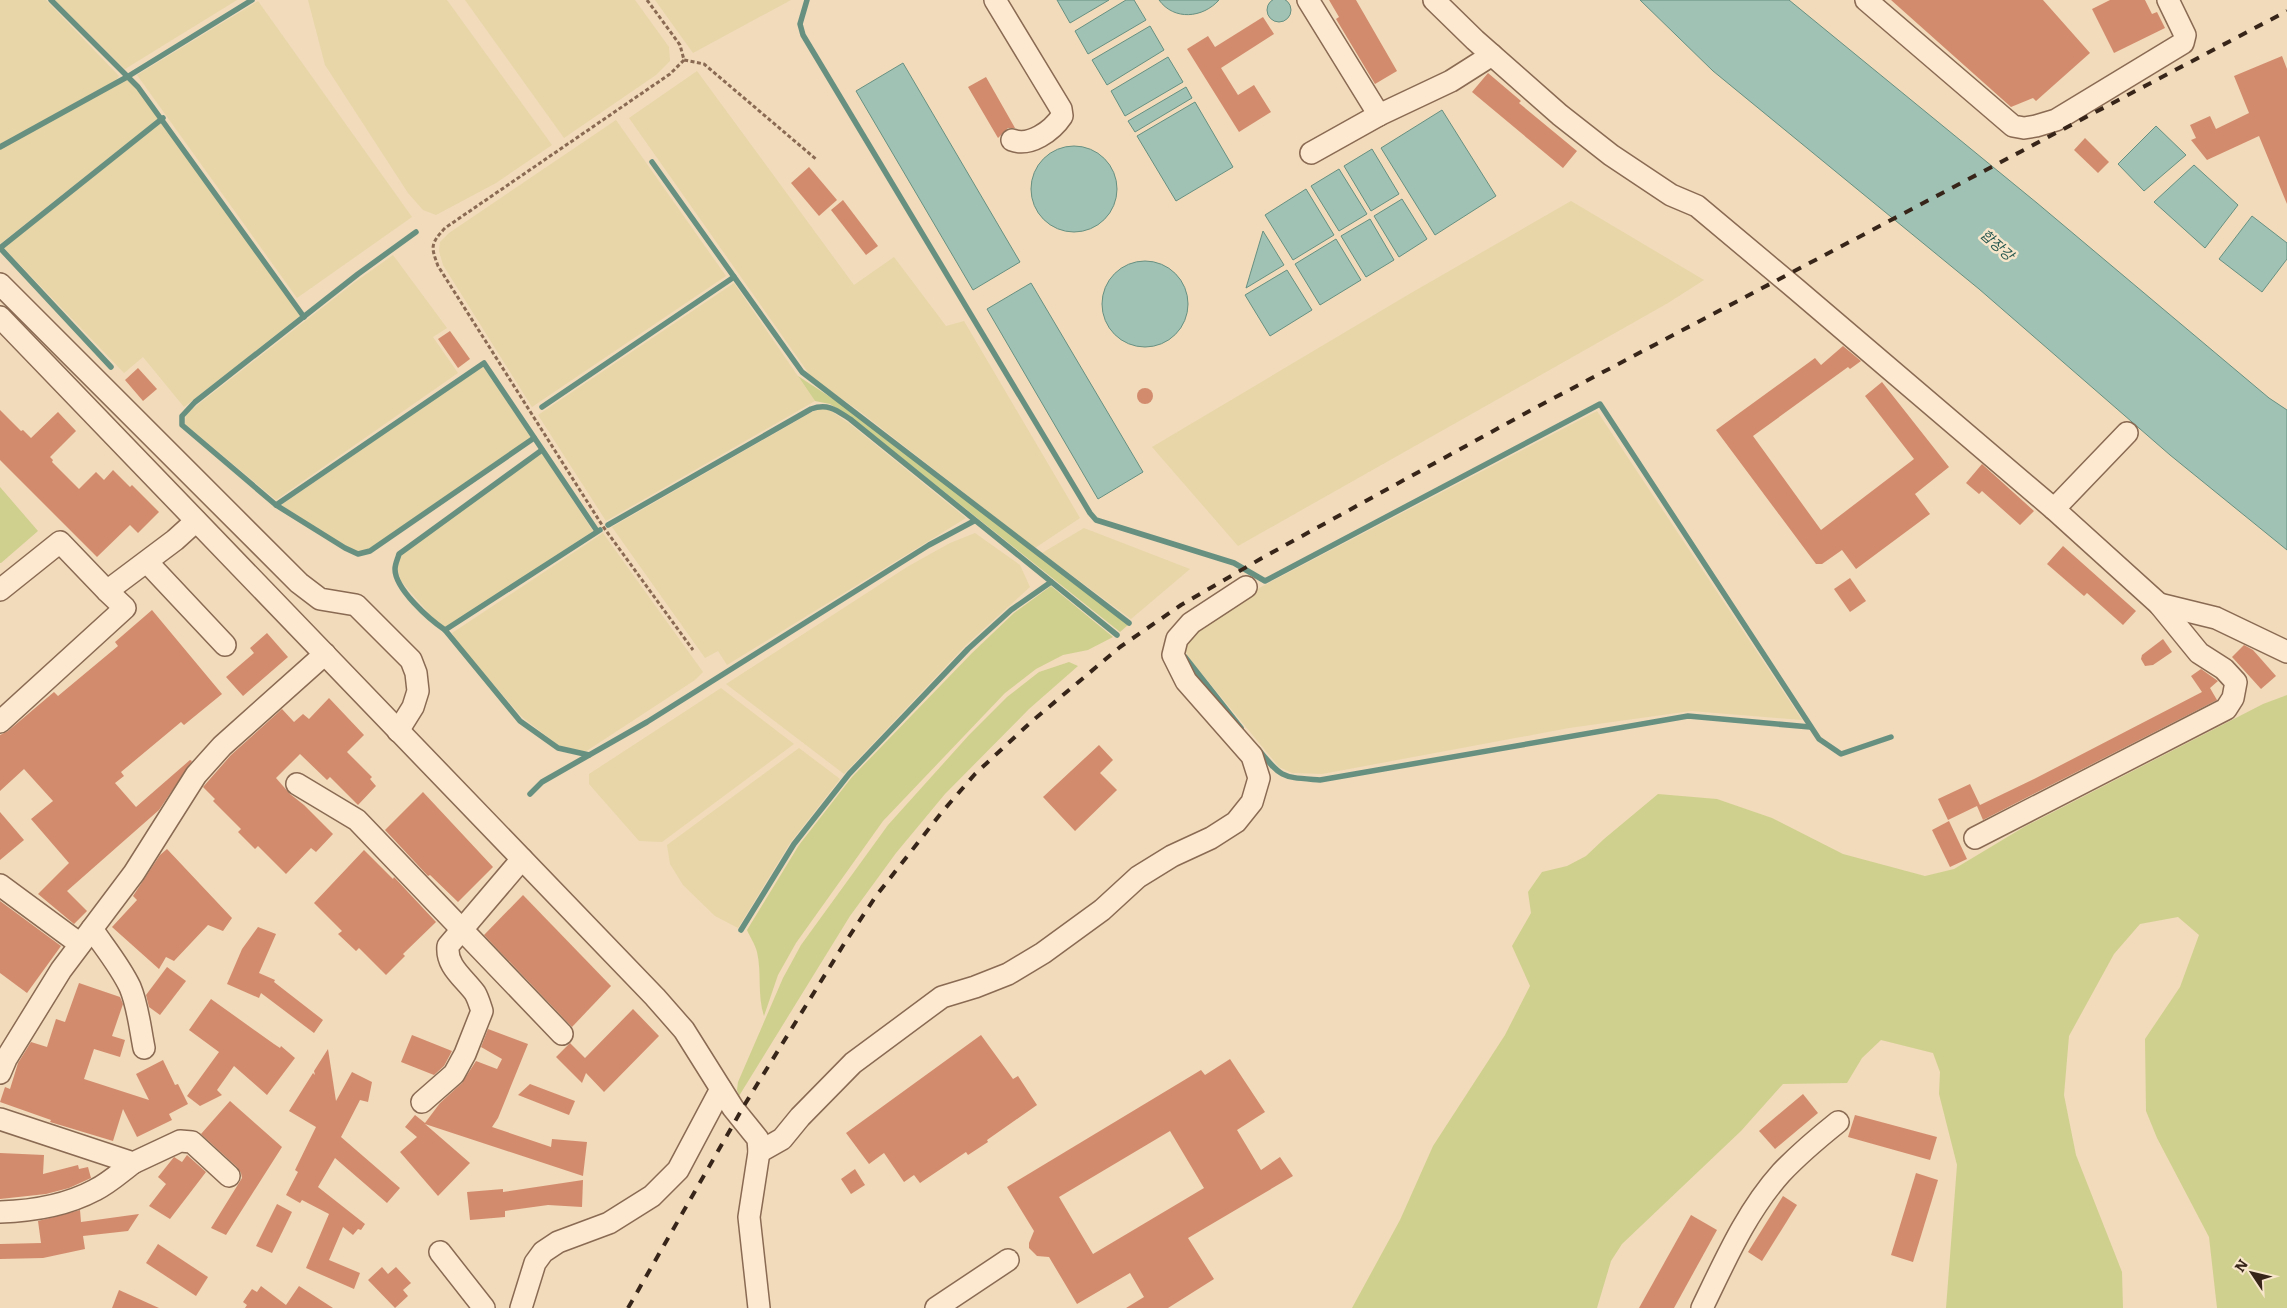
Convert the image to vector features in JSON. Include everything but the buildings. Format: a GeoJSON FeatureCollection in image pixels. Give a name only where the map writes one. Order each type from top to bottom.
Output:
{"type":"FeatureCollection","features":[{"type":"Feature","properties":{"kind":"street"},"geometry":{"type":"LineString","coordinates":[[995,0],[1061,109],[1062,116],[1056,125],[1029,142],[1020,143],[1012,140]]}},
{"type":"Feature","properties":{"kind":"street"},"geometry":{"type":"LineString","coordinates":[[1308,0],[1379,115]]}},
{"type":"Feature","properties":{"kind":"street"},"geometry":{"type":"LineString","coordinates":[[1434,0],[1492,55],[1560,115],[1610,155],[1671,195],[1697,206],[2054,509],[2159,604],[2199,652],[2224,668],[2236,682],[2233,698],[2226,709],[1975,838]]}},
{"type":"Feature","properties":{"kind":"street"},"geometry":{"type":"LineString","coordinates":[[1866,0],[2013,126],[2024,128],[2056,120],[2183,43],[2185,35],[2168,0]]}},
{"type":"Feature","properties":{"kind":"street"},"geometry":{"type":"LineString","coordinates":[[1311,153],[1379,115],[1451,81],[1492,55]]}},
{"type":"Feature","properties":{"kind":"street"},"geometry":{"type":"LineString","coordinates":[[0,284],[300,583],[320,599],[356,605],[411,660],[416,673],[418,691],[412,707],[398,731]]}},
{"type":"Feature","properties":{"kind":"street"},"geometry":{"type":"LineString","coordinates":[[0,317],[661,1003],[684,1030],[733,1108],[758,1139],[759,1152],[749,1217],[759,1308]]}},
{"type":"Feature","properties":{"kind":"street"},"geometry":{"type":"LineString","coordinates":[[2054,509],[2128,433]]}},
{"type":"Feature","properties":{"kind":"street"},"geometry":{"type":"LineString","coordinates":[[107,591],[175,540],[196,521]]}},
{"type":"Feature","properties":{"kind":"street"},"geometry":{"type":"LineString","coordinates":[[0,722],[125,608],[60,542],[2,585]]}},
{"type":"Feature","properties":{"kind":"street"},"geometry":{"type":"LineString","coordinates":[[147,562],[225,646]]}},
{"type":"Feature","properties":{"kind":"street"},"geometry":{"type":"LineString","coordinates":[[759,1152],[782,1139],[800,1117],[853,1063],[942,997],[1000,977],[1029,961],[1102,910],[1138,877],[1172,856],[1211,838],[1236,822],[1252,802],[1258,778],[1252,756],[1186,681],[1173,655],[1177,639],[1190,623],[1246,587]]}},
{"type":"Feature","properties":{"kind":"street"},"geometry":{"type":"LineString","coordinates":[[2159,604],[2216,618],[2287,652]]}},
{"type":"Feature","properties":{"kind":"street"},"geometry":{"type":"LineString","coordinates":[[0,1073],[10,1051],[61,970],[134,873],[196,775],[222,746],[325,654]]}},
{"type":"Feature","properties":{"kind":"street"},"geometry":{"type":"LineString","coordinates":[[298,784],[357,820],[562,1034]]}},
{"type":"Feature","properties":{"kind":"street"},"geometry":{"type":"LineString","coordinates":[[422,1102],[454,1074],[465,1054],[482,1011],[476,994],[458,974],[447,956],[448,946],[461,928],[522,859]]}},
{"type":"Feature","properties":{"kind":"street"},"geometry":{"type":"LineString","coordinates":[[0,884],[86,936],[115,960],[130,988],[138,1012],[144,1048]]}},
{"type":"Feature","properties":{"kind":"street"},"geometry":{"type":"LineString","coordinates":[[521,1308],[535,1263],[543,1252],[558,1242],[610,1223],[652,1196],[678,1170],[721,1089]]}},
{"type":"Feature","properties":{"kind":"street"},"geometry":{"type":"LineString","coordinates":[[0,1120],[133,1163]]}},
{"type":"Feature","properties":{"kind":"street"},"geometry":{"type":"LineString","coordinates":[[1702,1308],[1742,1228],[1760,1200],[1794,1160],[1838,1122]]}},
{"type":"Feature","properties":{"kind":"street"},"geometry":{"type":"LineString","coordinates":[[0,1212],[37,1209],[77,1198],[100,1187],[133,1163],[180,1141],[192,1142],[229,1176]]}},
{"type":"Feature","properties":{"kind":"street"},"geometry":{"type":"LineString","coordinates":[[440,1252],[484,1308]]}},
{"type":"Feature","properties":{"kind":"street"},"geometry":{"type":"LineString","coordinates":[[936,1308],[1008,1260]]}},
{"type":"Feature","properties":{"kind":"path"},"geometry":{"type":"LineString","coordinates":[[647,0],[680,45],[684,60]]}},
{"type":"Feature","properties":{"kind":"path"},"geometry":{"type":"LineString","coordinates":[[684,60],[704,64],[817,160]]}},
{"type":"Feature","properties":{"kind":"path"},"geometry":{"type":"LineString","coordinates":[[684,60],[670,74],[444,228],[435,239],[432,249],[438,266],[597,517],[693,650]]}},
{"type":"Feature","properties":{"kind":"shaded area"},"geometry":{"type":"Polygon","coordinates":[[[0,0],[46,0],[119,76],[116,80],[0,144],[0,0]]]}},
{"type":"Feature","properties":{"kind":"shaded area"},"geometry":{"type":"Polygon","coordinates":[[[55,0],[237,0],[125,69],[55,0]]]}},
{"type":"Feature","properties":{"kind":"shaded area"},"geometry":{"type":"Polygon","coordinates":[[[308,0],[447,0],[552,145],[496,183],[436,215],[423,210],[408,193],[325,65],[308,0]]]}},
{"type":"Feature","properties":{"kind":"shaded area"},"geometry":{"type":"Polygon","coordinates":[[[465,0],[635,0],[669,47],[670,61],[656,75],[564,138],[465,0]]]}},
{"type":"Feature","properties":{"kind":"shaded area"},"geometry":{"type":"Polygon","coordinates":[[[655,0],[791,0],[693,53],[655,0]]]}},
{"type":"Feature","properties":{"kind":"shaded area"},"geometry":{"type":"Polygon","coordinates":[[[258,1],[412,217],[297,298],[137,75],[258,1]]]}},
{"type":"Feature","properties":{"kind":"shaded area"},"geometry":{"type":"Polygon","coordinates":[[[697,71],[854,285],[894,257],[946,326],[964,321],[1080,518],[1035,548],[858,410],[812,378],[629,118],[697,71]]]}},
{"type":"Feature","properties":{"kind":"shaded area"},"geometry":{"type":"Polygon","coordinates":[[[126,79],[160,117],[0,244],[0,149],[126,79]]]}},
{"type":"Feature","properties":{"kind":"shaded area"},"geometry":{"type":"Polygon","coordinates":[[[616,120],[726,276],[532,407],[443,265],[439,251],[440,242],[449,233],[616,120]]]}},
{"type":"Feature","properties":{"kind":"shaded area"},"geometry":{"type":"Polygon","coordinates":[[[162,122],[301,315],[184,407],[143,357],[124,373],[4,248],[162,122]]]}},
{"type":"Feature","properties":{"kind":"shaded area"},"geometry":{"type":"Polygon","coordinates":[[[1571,201],[1704,280],[1668,303],[1238,546],[1152,447],[1411,293],[1571,201]]]}},
{"type":"Feature","properties":{"kind":"shaded area"},"geometry":{"type":"Polygon","coordinates":[[[393,255],[447,328],[433,337],[458,373],[276,500],[185,424],[186,414],[355,282],[393,255]]]}},
{"type":"Feature","properties":{"kind":"shaded area"},"geometry":{"type":"Polygon","coordinates":[[[734,283],[815,401],[606,521],[538,415],[734,283]]]}},
{"type":"Feature","properties":{"kind":"shaded area"},"geometry":{"type":"Polygon","coordinates":[[[483,366],[531,437],[369,549],[358,551],[346,546],[281,505],[483,366]]]}},
{"type":"Feature","properties":{"kind":"shaded area"},"geometry":{"type":"Polygon","coordinates":[[[820,409],[828,409],[850,424],[966,518],[727,665],[718,651],[705,658],[612,527],[820,409]]]}},
{"type":"Feature","properties":{"kind":"shaded area"},"geometry":{"type":"Polygon","coordinates":[[[1597,411],[1802,720],[1691,711],[1569,728],[1322,774],[1292,773],[1279,767],[1188,657],[1182,641],[1189,634],[1261,587],[1597,411]]]}},
{"type":"Feature","properties":{"kind":"shaded area"},"geometry":{"type":"Polygon","coordinates":[[[542,453],[593,531],[445,628],[433,618],[401,581],[397,568],[401,554],[542,453]]]}},
{"type":"Feature","properties":{"kind":"shaded area"},"geometry":{"type":"Polygon","coordinates":[[[1084,528],[1190,569],[1131,619],[1042,553],[1084,528]]]}},
{"type":"Feature","properties":{"kind":"shaded area"},"geometry":{"type":"Polygon","coordinates":[[[603,533],[703,672],[695,680],[585,752],[558,745],[522,717],[457,643],[452,633],[603,533]]]}},
{"type":"Feature","properties":{"kind":"shaded area"},"geometry":{"type":"Polygon","coordinates":[[[975,533],[1020,565],[1030,587],[966,645],[844,774],[726,684],[907,567],[950,543],[975,533]]]}},
{"type":"Feature","properties":{"kind":"shaded area"},"geometry":{"type":"Polygon","coordinates":[[[721,688],[794,744],[662,842],[639,841],[589,784],[589,774],[721,688]]]}},
{"type":"Feature","properties":{"kind":"shaded area"},"geometry":{"type":"Polygon","coordinates":[[[799,748],[840,779],[790,843],[738,928],[715,916],[683,885],[670,864],[667,845],[799,748]]]}},
{"type":"Feature","properties":{"kind":"green space"},"geometry":{"type":"Polygon","coordinates":[[[798,376],[856,414],[1128,625],[1120,632],[852,418],[830,404],[815,401],[798,376]]]}},
{"type":"Feature","properties":{"kind":"green space"},"geometry":{"type":"Polygon","coordinates":[[[0,487],[38,531],[1,563],[0,563],[0,487]]]}},
{"type":"Feature","properties":{"kind":"green space"},"geometry":{"type":"Polygon","coordinates":[[[1051,586],[1113,637],[1088,650],[1063,655],[1036,669],[1005,693],[883,821],[796,943],[778,975],[764,1016],[757,952],[747,930],[799,845],[852,777],[972,653],[1014,613],[1051,586]]]}},
{"type":"Feature","properties":{"kind":"green space"},"geometry":{"type":"Polygon","coordinates":[[[1069,662],[1078,666],[1029,709],[945,794],[896,853],[850,916],[739,1096],[737,1090],[738,1082],[783,978],[801,945],[888,825],[969,735],[1007,697],[1039,672],[1069,662]]]}},
{"type":"Feature","properties":{"kind":"green space"},"geometry":{"type":"Polygon","coordinates":[[[2287,695],[2287,1308],[2217,1308],[2209,1237],[2157,1138],[2146,1111],[2145,1039],[2180,987],[2199,935],[2178,917],[2140,924],[2114,954],[2069,1036],[2064,1095],[2076,1155],[2122,1272],[2123,1308],[1946,1308],[1957,1165],[1939,1094],[1940,1072],[1933,1053],[1881,1040],[1862,1058],[1847,1083],[1783,1084],[1741,1131],[1622,1244],[1611,1261],[1597,1308],[1352,1308],[1400,1220],[1433,1146],[1505,1035],[1530,986],[1512,946],[1531,913],[1528,892],[1542,872],[1567,866],[1586,856],[1658,794],[1717,799],[1772,818],[1843,854],[1925,876],[1954,869],[2024,827],[2263,704],[2287,695]]]}},
{"type":"Feature","properties":{"kind":"water"},"geometry":{"type":"Polygon","coordinates":[[[1279,-2],[1284,-1],[1290,5],[1290,15],[1284,21],[1279,22],[1274,21],[1268,15],[1267,10],[1268,5],[1274,-1],[1279,-2]]]}},
{"type":"Feature","properties":{"kind":"water"},"geometry":{"type":"Polygon","coordinates":[[[1057,0],[1109,0],[1070,23],[1057,0]]]}},
{"type":"Feature","properties":{"kind":"water"},"geometry":{"type":"Polygon","coordinates":[[[1126,0],[1134,0],[1146,20],[1088,54],[1075,31],[1126,0]]]}},
{"type":"Feature","properties":{"kind":"water"},"geometry":{"type":"Polygon","coordinates":[[[1159,0],[1219,0],[1205,11],[1189,15],[1172,11],[1159,0]]]}},
{"type":"Feature","properties":{"kind":"water","name":"합장강"},"geometry":{"type":"Polygon","coordinates":[[[1640,0],[1789,0],[2037,203],[2269,398],[2287,410],[2287,550],[2170,455],[1979,289],[1713,71],[1640,0]]]}},
{"type":"Feature","properties":{"kind":"water"},"geometry":{"type":"Polygon","coordinates":[[[1150,26],[1164,50],[1107,85],[1092,60],[1150,26]]]}},
{"type":"Feature","properties":{"kind":"water"},"geometry":{"type":"Polygon","coordinates":[[[1168,57],[1183,82],[1125,116],[1111,91],[1168,57]]]}},
{"type":"Feature","properties":{"kind":"water"},"geometry":{"type":"Polygon","coordinates":[[[903,63],[1020,262],[973,290],[856,91],[903,63]]]}},
{"type":"Feature","properties":{"kind":"water"},"geometry":{"type":"Polygon","coordinates":[[[1186,87],[1192,98],[1135,132],[1128,121],[1186,87]]]}},
{"type":"Feature","properties":{"kind":"water"},"geometry":{"type":"Polygon","coordinates":[[[1195,102],[1233,167],[1176,201],[1137,136],[1195,102]]]}},
{"type":"Feature","properties":{"kind":"water"},"geometry":{"type":"Polygon","coordinates":[[[1442,110],[1496,196],[1435,235],[1381,148],[1442,110]]]}},
{"type":"Feature","properties":{"kind":"water"},"geometry":{"type":"Polygon","coordinates":[[[2156,126],[2186,155],[2144,191],[2118,164],[2156,126]]]}},
{"type":"Feature","properties":{"kind":"water"},"geometry":{"type":"Polygon","coordinates":[[[1074,146],[1090,149],[1098,153],[1110,165],[1114,173],[1117,189],[1114,205],[1110,213],[1098,225],[1090,229],[1074,232],[1058,229],[1050,225],[1038,213],[1034,205],[1031,189],[1034,173],[1038,165],[1050,153],[1058,149],[1074,146]]]}},
{"type":"Feature","properties":{"kind":"water"},"geometry":{"type":"Polygon","coordinates":[[[1372,149],[1399,194],[1371,211],[1344,166],[1372,149]]]}},
{"type":"Feature","properties":{"kind":"water"},"geometry":{"type":"Polygon","coordinates":[[[2194,165],[2238,205],[2205,248],[2154,202],[2194,165]]]}},
{"type":"Feature","properties":{"kind":"water"},"geometry":{"type":"Polygon","coordinates":[[[1339,169],[1367,214],[1339,231],[1311,186],[1339,169]]]}},
{"type":"Feature","properties":{"kind":"water"},"geometry":{"type":"Polygon","coordinates":[[[1306,189],[1334,235],[1293,260],[1265,215],[1306,189]]]}},
{"type":"Feature","properties":{"kind":"water"},"geometry":{"type":"Polygon","coordinates":[[[1402,199],[1427,239],[1399,257],[1374,216],[1402,199]]]}},
{"type":"Feature","properties":{"kind":"water"},"geometry":{"type":"Polygon","coordinates":[[[2252,216],[2287,243],[2287,259],[2262,292],[2219,259],[2252,216]]]}},
{"type":"Feature","properties":{"kind":"water"},"geometry":{"type":"Polygon","coordinates":[[[1370,219],[1394,260],[1366,277],[1341,236],[1370,219]]]}},
{"type":"Feature","properties":{"kind":"water"},"geometry":{"type":"Polygon","coordinates":[[[1263,231],[1284,265],[1246,288],[1263,231]]]}},
{"type":"Feature","properties":{"kind":"water"},"geometry":{"type":"Polygon","coordinates":[[[1336,239],[1361,280],[1320,305],[1295,264],[1336,239]]]}},
{"type":"Feature","properties":{"kind":"water"},"geometry":{"type":"Polygon","coordinates":[[[1145,261],[1161,264],[1169,268],[1181,280],[1185,288],[1188,304],[1185,320],[1181,328],[1169,340],[1161,344],[1145,347],[1129,344],[1121,340],[1109,328],[1105,320],[1102,304],[1105,288],[1109,280],[1121,268],[1129,264],[1145,261]]]}},
{"type":"Feature","properties":{"kind":"water"},"geometry":{"type":"Polygon","coordinates":[[[1287,270],[1312,310],[1270,336],[1245,295],[1287,270]]]}},
{"type":"Feature","properties":{"kind":"water"},"geometry":{"type":"Polygon","coordinates":[[[1031,283],[1143,472],[1098,499],[987,309],[1031,283]]]}},
{"type":"Feature","properties":{"kind":"waterway"},"geometry":{"type":"LineString","coordinates":[[51,0],[138,87],[304,317]]}},
{"type":"Feature","properties":{"kind":"waterway"},"geometry":{"type":"LineString","coordinates":[[0,147],[127,77],[252,0]]}},
{"type":"Feature","properties":{"kind":"waterway"},"geometry":{"type":"LineString","coordinates":[[807,0],[800,24],[803,35],[1090,513],[1096,520],[1234,563],[1265,581],[1600,404],[1819,739],[1841,754],[1891,737]]}},
{"type":"Feature","properties":{"kind":"waterway"},"geometry":{"type":"LineString","coordinates":[[0,248],[163,118]]}},
{"type":"Feature","properties":{"kind":"waterway"},"geometry":{"type":"LineString","coordinates":[[652,162],[802,372],[1129,623]]}},
{"type":"Feature","properties":{"kind":"waterway"},"geometry":{"type":"LineString","coordinates":[[416,232],[358,274],[195,402],[182,416],[182,425],[276,505],[345,548],[358,554],[370,551],[534,438]]}},
{"type":"Feature","properties":{"kind":"waterway"},"geometry":{"type":"LineString","coordinates":[[0,248],[111,367]]}},
{"type":"Feature","properties":{"kind":"waterway"},"geometry":{"type":"LineString","coordinates":[[542,407],[734,277]]}},
{"type":"Feature","properties":{"kind":"waterway"},"geometry":{"type":"LineString","coordinates":[[276,505],[484,363],[597,531]]}},
{"type":"Feature","properties":{"kind":"waterway"},"geometry":{"type":"LineString","coordinates":[[608,525],[811,409],[827,407],[836,410],[850,419],[1117,635]]}},
{"type":"Feature","properties":{"kind":"waterway"},"geometry":{"type":"LineString","coordinates":[[542,450],[399,554],[395,569],[396,577],[414,603],[430,619],[445,630],[520,721],[558,748],[589,755]]}},
{"type":"Feature","properties":{"kind":"waterway"},"geometry":{"type":"LineString","coordinates":[[530,794],[542,782],[647,722],[929,545],[974,521]]}},
{"type":"Feature","properties":{"kind":"waterway"},"geometry":{"type":"LineString","coordinates":[[445,630],[600,530]]}},
{"type":"Feature","properties":{"kind":"waterway"},"geometry":{"type":"LineString","coordinates":[[741,930],[794,844],[849,774],[968,649],[1011,610],[1051,582]]}},
{"type":"Feature","properties":{"kind":"waterway"},"geometry":{"type":"LineString","coordinates":[[1185,657],[1241,728]]}},
{"type":"Feature","properties":{"kind":"waterway"},"geometry":{"type":"LineString","coordinates":[[1258,749],[1272,766],[1284,775],[1320,780],[1688,716],[1810,727]]}},
{"type":"Feature","properties":{"kind":"railway"},"geometry":{"type":"LineString","coordinates":[[628,1308],[745,1104],[876,896],[942,812],[975,774],[1031,722],[1120,647],[1181,605],[1262,558],[1535,408],[2287,11]]}}]}
